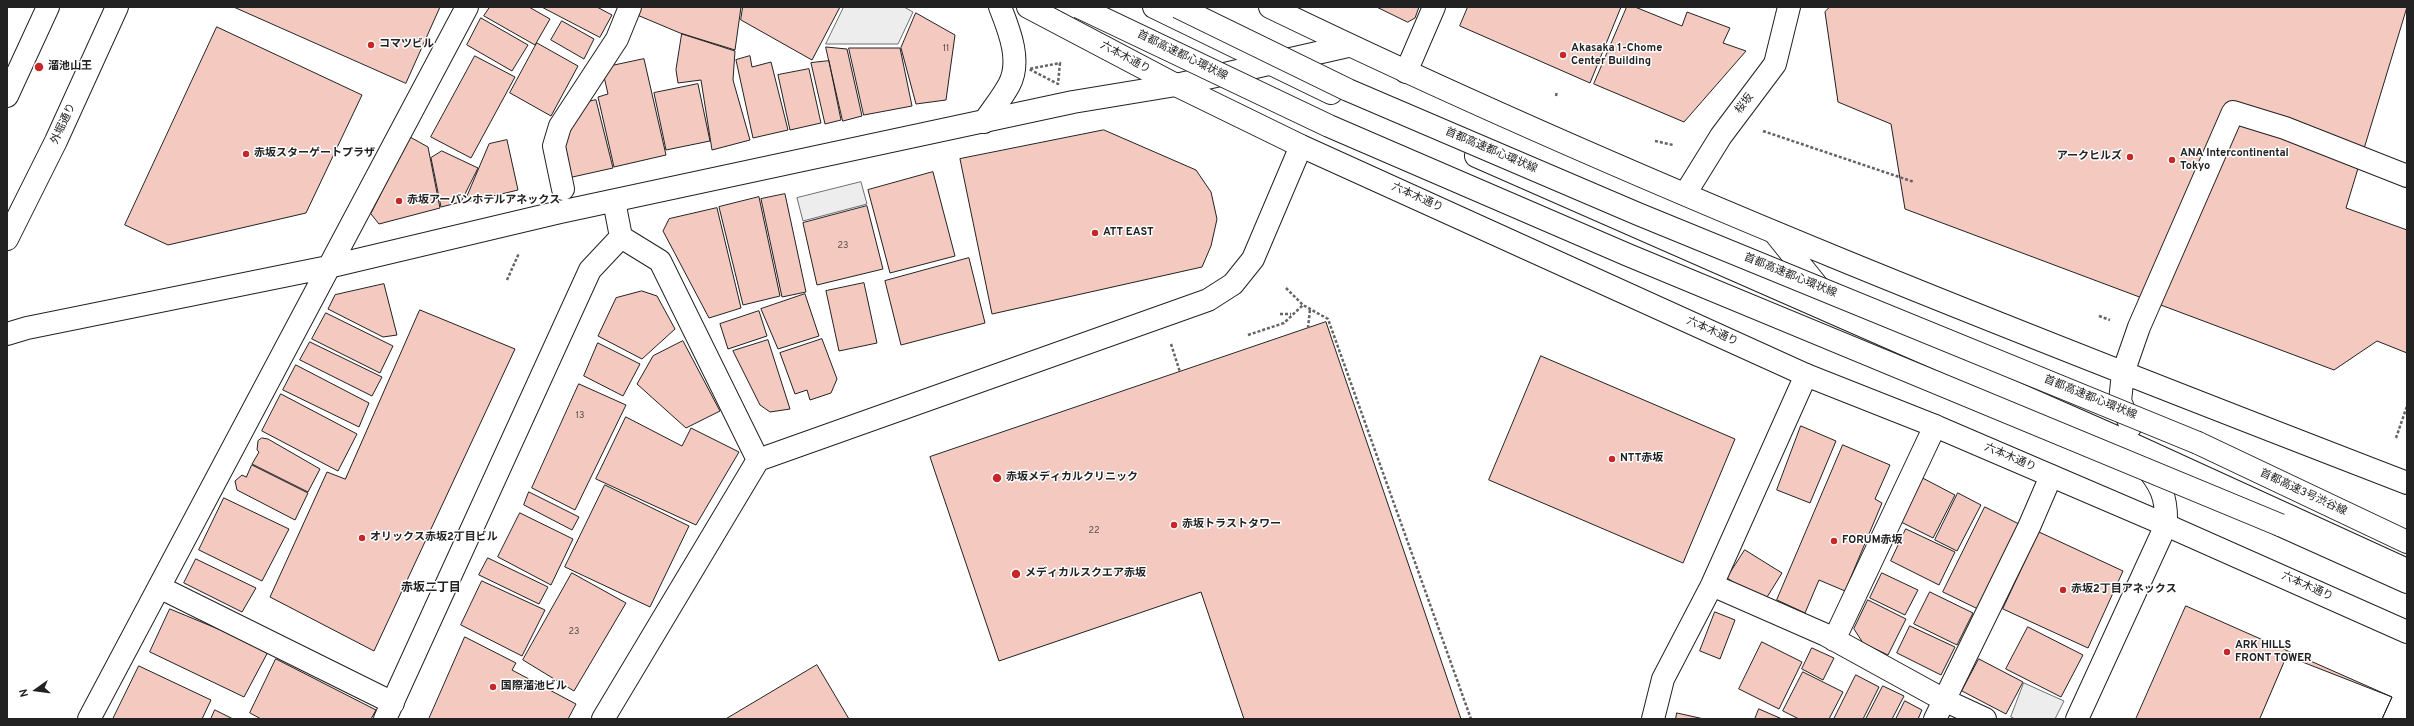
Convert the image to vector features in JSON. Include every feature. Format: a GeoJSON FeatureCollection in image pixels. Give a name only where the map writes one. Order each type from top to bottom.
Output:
{"type":"FeatureCollection","features":[{"type":"Feature","properties":{"kind":"main road"},"geometry":{"type":"LineString","coordinates":[[7,96],[48,7]]}},
{"type":"Feature","properties":{"kind":"main road","name":"外堀通り"},"geometry":{"type":"LineString","coordinates":[[7,239],[56,141],[117,7]]}},
{"type":"Feature","properties":{"kind":"main road"},"geometry":{"type":"LineString","coordinates":[[89,719],[467,7]]}},
{"type":"Feature","properties":{"kind":"main road"},"geometry":{"type":"LineString","coordinates":[[563,189],[554,146],[560,126],[617,39],[630,7]]}},
{"type":"Feature","properties":{"kind":"main road"},"geometry":{"type":"LineString","coordinates":[[984,122],[1010,84],[1015,54],[1010,31],[1000,7]]}},
{"type":"Feature","properties":{"kind":"main road","name":"六本木通り"},"geometry":{"type":"LineString","coordinates":[[1028,7],[1176,85],[1301,146],[1806,375],[1934,426],[2166,525],[2407,632]]}},
{"type":"Feature","properties":{"kind":"main road","name":"首都高速都心環状線"},"geometry":{"type":"LineString","coordinates":[[1079,7],[1329,126],[1628,256],[2280,525],[2407,582]]}},
{"type":"Feature","properties":{"kind":"main road"},"geometry":{"type":"LineString","coordinates":[[1154,7],[1268,64],[2125,441],[2407,571]]}},
{"type":"Feature","properties":{"kind":"main road","name":"首都高速都心環状線"},"geometry":{"type":"LineString","coordinates":[[1178,7],[1348,90],[1638,214],[2198,443],[2407,532]]}},
{"type":"Feature","properties":{"kind":"main road"},"geometry":{"type":"LineString","coordinates":[[1270,7],[1348,46],[1685,194],[2122,373],[2407,483]]}},
{"type":"Feature","properties":{"kind":"main road"},"geometry":{"type":"LineString","coordinates":[[1406,72],[1434,7]]}},
{"type":"Feature","properties":{"kind":"main road","name":"桜坂"},"geometry":{"type":"LineString","coordinates":[[1685,194],[1721,136],[1775,64],[1785,8]]}},
{"type":"Feature","properties":{"kind":"main road"},"geometry":{"type":"LineString","coordinates":[[7,334],[35,326],[328,267],[614,201],[1073,102],[1176,85],[1348,46]]}},
{"type":"Feature","properties":{"kind":"main road"},"geometry":{"type":"LineString","coordinates":[[2179,467],[2132,429],[2120,401],[2122,373],[2139,327],[2232,112],[2284,128],[2407,176]]}},
{"type":"Feature","properties":{"kind":"main road"},"geometry":{"type":"LineString","coordinates":[[603,719],[758,460],[1208,300],[1232,284],[1253,259],[1301,146]]}},
{"type":"Feature","properties":{"kind":"main road"},"geometry":{"type":"LineString","coordinates":[[614,201],[621,237],[660,262],[758,460]]}},
{"type":"Feature","properties":{"kind":"main road"},"geometry":{"type":"LineString","coordinates":[[1772,230],[1828,300],[2095,412],[2125,441],[2160,484],[2167,505],[2166,525],[2078,719]]}},
{"type":"Feature","properties":{"kind":"main road"},"geometry":{"type":"LineString","coordinates":[[159,587],[389,711],[590,270],[621,237]]}},
{"type":"Feature","properties":{"kind":"main road"},"geometry":{"type":"LineString","coordinates":[[1653,719],[1662,679],[1712,585],[1806,375]]}},
{"type":"Feature","properties":{"kind":"main road"},"geometry":{"type":"LineString","coordinates":[[1834,640],[1934,426]]}},
{"type":"Feature","properties":{"kind":"main road","name":"首都高速3号渋谷線"},"geometry":{"type":"LineString","coordinates":[[2198,443],[2407,542]]}},
{"type":"Feature","properties":{"kind":"main road"},"geometry":{"type":"LineString","coordinates":[[1939,710],[2029,527],[2051,476]]}},
{"type":"Feature","properties":{"kind":"main road","name":"首都高速都心環状線"},"geometry":{"type":"LineString","coordinates":[[2280,525],[2407,571]]}},
{"type":"Feature","properties":{"kind":"main road"},"geometry":{"type":"LineString","coordinates":[[1712,585],[1834,640],[1939,710],[1985,719]]}},
{"type":"Feature","properties":{"kind":"path"},"geometry":{"type":"LineString","coordinates":[[1060,63],[1058,84],[1029,69],[1037,68],[1060,63]]}},
{"type":"Feature","properties":{"kind":"path"},"geometry":{"type":"LineString","coordinates":[[1556,96],[1557,91]]}},
{"type":"Feature","properties":{"kind":"path"},"geometry":{"type":"LineString","coordinates":[[1755,129],[1914,182]]}},
{"type":"Feature","properties":{"kind":"path"},"geometry":{"type":"LineString","coordinates":[[1655,140],[1673,145]]}},
{"type":"Feature","properties":{"kind":"path"},"geometry":{"type":"LineString","coordinates":[[507,280],[522,246]]}},
{"type":"Feature","properties":{"kind":"path"},"geometry":{"type":"LineString","coordinates":[[1286,288],[1303,305],[1328,319],[1471,719]]}},
{"type":"Feature","properties":{"kind":"path"},"geometry":{"type":"LineString","coordinates":[[1248,335],[1284,322],[1291,314],[1303,305]]}},
{"type":"Feature","properties":{"kind":"path"},"geometry":{"type":"LineString","coordinates":[[1308,328],[1310,309]]}},
{"type":"Feature","properties":{"kind":"path"},"geometry":{"type":"LineString","coordinates":[[1280,314],[1291,314]]}},
{"type":"Feature","properties":{"kind":"path"},"geometry":{"type":"LineString","coordinates":[[2099,316],[2112,322]]}},
{"type":"Feature","properties":{"kind":"path"},"geometry":{"type":"LineString","coordinates":[[1171,344],[1180,372]]}},
{"type":"Feature","properties":{"kind":"path"},"geometry":{"type":"LineString","coordinates":[[2396,438],[2407,406]]}},
{"type":"Feature","properties":{"kind":"shaded area"},"geometry":{"type":"Polygon","coordinates":[[[844,7],[904,7],[913,12],[898,44],[826,44],[844,7]]]}},
{"type":"Feature","properties":{"kind":"shaded area"},"geometry":{"type":"Polygon","coordinates":[[[861,182],[867,204],[803,221],[797,198],[861,182]]]}},
{"type":"Feature","properties":{"kind":"shaded area"},"geometry":{"type":"Polygon","coordinates":[[[2024,683],[2064,701],[2055,719],[2015,719],[2011,717],[2024,683]]]}},
{"type":"Feature","properties":{"kind":"building","name":"コマツビル"},"geometry":{"type":"Polygon","coordinates":[[[234,7],[440,7],[406,83],[234,7]]]}},
{"type":"Feature","properties":{"kind":"building"},"geometry":{"type":"Polygon","coordinates":[[[490,7],[529,7],[550,19],[535,45],[484,16],[490,7]]]}},
{"type":"Feature","properties":{"kind":"building"},"geometry":{"type":"Polygon","coordinates":[[[542,7],[597,7],[612,15],[600,37],[542,7]]]}},
{"type":"Feature","properties":{"kind":"building"},"geometry":{"type":"Polygon","coordinates":[[[632,7],[741,7],[735,50],[680,33],[630,12],[632,7]]]}},
{"type":"Feature","properties":{"kind":"building"},"geometry":{"type":"Polygon","coordinates":[[[743,7],[840,7],[812,60],[741,20],[743,7]]]}},
{"type":"Feature","properties":{"kind":"building"},"geometry":{"type":"Polygon","coordinates":[[[1377,7],[1419,7],[1415,18],[1408,22],[1377,7]]]}},
{"type":"Feature","properties":{"kind":"building","name":"Akasaka 1-Chome Center Building"},"geometry":{"type":"Polygon","coordinates":[[[1468,7],[1621,7],[1590,83],[1460,26],[1468,7]]]}},
{"type":"Feature","properties":{"kind":"building"},"geometry":{"type":"Polygon","coordinates":[[[1627,7],[1635,7],[1682,26],[1687,12],[1730,28],[1723,43],[1746,51],[1684,122],[1594,84],[1627,7]]]}},
{"type":"Feature","properties":{"kind":"building","name":"アークヒルズ"},"geometry":{"type":"Polygon","coordinates":[[[1830,7],[2407,7],[2346,208],[2407,230],[2407,353],[2377,341],[2334,370],[1905,209],[1891,124],[1838,102],[1825,12],[1830,7]]]}},
{"type":"Feature","properties":{"kind":"building"},"geometry":{"type":"Polygon","coordinates":[[[916,13],[955,35],[946,100],[916,104],[901,48],[916,13]]]}},
{"type":"Feature","properties":{"kind":"building"},"geometry":{"type":"Polygon","coordinates":[[[481,18],[528,45],[512,71],[467,45],[481,18]]]}},
{"type":"Feature","properties":{"kind":"building"},"geometry":{"type":"Polygon","coordinates":[[[562,21],[594,39],[584,59],[551,40],[562,21]]]}},
{"type":"Feature","properties":{"kind":"building","name":"赤坂スターゲートプラザ"},"geometry":{"type":"Polygon","coordinates":[[[217,27],[362,95],[306,213],[168,245],[125,225],[217,27]]]}},
{"type":"Feature","properties":{"kind":"building"},"geometry":{"type":"Polygon","coordinates":[[[682,34],[735,51],[733,80],[750,140],[712,150],[701,80],[678,83],[676,70],[682,34]]]}},
{"type":"Feature","properties":{"kind":"building"},"geometry":{"type":"Polygon","coordinates":[[[537,43],[578,66],[551,116],[510,93],[537,43]]]}},
{"type":"Feature","properties":{"kind":"building"},"geometry":{"type":"Polygon","coordinates":[[[826,47],[847,49],[862,116],[843,121],[826,47]]]}},
{"type":"Feature","properties":{"kind":"building"},"geometry":{"type":"Polygon","coordinates":[[[849,48],[900,48],[912,106],[864,115],[849,48]]]}},
{"type":"Feature","properties":{"kind":"building"},"geometry":{"type":"Polygon","coordinates":[[[475,56],[515,77],[471,158],[431,137],[475,56]]]}},
{"type":"Feature","properties":{"kind":"building"},"geometry":{"type":"Polygon","coordinates":[[[750,56],[752,67],[771,62],[788,130],[753,138],[736,60],[750,56]]]}},
{"type":"Feature","properties":{"kind":"building"},"geometry":{"type":"Polygon","coordinates":[[[644,59],[666,155],[614,167],[598,97],[608,94],[602,68],[644,59]]]}},
{"type":"Feature","properties":{"kind":"building"},"geometry":{"type":"Polygon","coordinates":[[[829,61],[841,120],[825,124],[811,63],[829,61]]]}},
{"type":"Feature","properties":{"kind":"building"},"geometry":{"type":"Polygon","coordinates":[[[809,69],[821,123],[790,130],[778,75],[809,69]]]}},
{"type":"Feature","properties":{"kind":"building"},"geometry":{"type":"Polygon","coordinates":[[[698,84],[710,141],[666,150],[654,93],[698,84]]]}},
{"type":"Feature","properties":{"kind":"building"},"geometry":{"type":"Polygon","coordinates":[[[596,100],[613,168],[568,178],[561,142],[583,103],[596,100]]]}},
{"type":"Feature","properties":{"kind":"building","name":"ATT EAST"},"geometry":{"type":"Polygon","coordinates":[[[1104,130],[1196,170],[1211,192],[1217,219],[1211,246],[1202,267],[992,314],[960,159],[1104,130]]]}},
{"type":"Feature","properties":{"kind":"building"},"geometry":{"type":"Polygon","coordinates":[[[410,137],[428,147],[440,208],[379,224],[371,214],[410,137]]]}},
{"type":"Feature","properties":{"kind":"building"},"geometry":{"type":"Polygon","coordinates":[[[507,140],[518,190],[464,203],[489,144],[507,140]]]}},
{"type":"Feature","properties":{"kind":"building"},"geometry":{"type":"Polygon","coordinates":[[[442,151],[478,168],[461,202],[441,207],[431,158],[442,151]]]}},
{"type":"Feature","properties":{"kind":"building"},"geometry":{"type":"Polygon","coordinates":[[[933,172],[955,256],[890,273],[868,190],[933,172]]]}},
{"type":"Feature","properties":{"kind":"building"},"geometry":{"type":"Polygon","coordinates":[[[785,194],[806,292],[782,297],[761,199],[785,194]]]}},
{"type":"Feature","properties":{"kind":"building"},"geometry":{"type":"Polygon","coordinates":[[[759,197],[780,296],[743,305],[719,207],[759,197]]]}},
{"type":"Feature","properties":{"kind":"building"},"geometry":{"type":"Polygon","coordinates":[[[867,206],[883,269],[817,285],[803,223],[867,206]]]}},
{"type":"Feature","properties":{"kind":"building"},"geometry":{"type":"Polygon","coordinates":[[[717,208],[741,308],[709,318],[663,231],[669,219],[717,208]]]}},
{"type":"Feature","properties":{"kind":"building"},"geometry":{"type":"Polygon","coordinates":[[[969,258],[985,323],[901,345],[885,281],[969,258]]]}},
{"type":"Feature","properties":{"kind":"building"},"geometry":{"type":"Polygon","coordinates":[[[864,283],[877,343],[839,351],[826,291],[864,283]]]}},
{"type":"Feature","properties":{"kind":"building"},"geometry":{"type":"Polygon","coordinates":[[[384,284],[397,335],[383,337],[328,309],[335,295],[384,284]]]}},
{"type":"Feature","properties":{"kind":"building"},"geometry":{"type":"Polygon","coordinates":[[[642,291],[657,296],[675,329],[642,359],[598,336],[616,298],[642,291]]]}},
{"type":"Feature","properties":{"kind":"building"},"geometry":{"type":"Polygon","coordinates":[[[805,294],[819,336],[778,349],[761,309],[805,294]]]}},
{"type":"Feature","properties":{"kind":"building","name":"オリックス赤坂2丁目ビル"},"geometry":{"type":"Polygon","coordinates":[[[420,310],[515,349],[374,651],[270,597],[327,472],[345,479],[420,310]]]}},
{"type":"Feature","properties":{"kind":"building"},"geometry":{"type":"Polygon","coordinates":[[[759,311],[767,336],[728,349],[720,324],[759,311]]]}},
{"type":"Feature","properties":{"kind":"building"},"geometry":{"type":"Polygon","coordinates":[[[326,313],[393,346],[380,373],[312,339],[326,313]]]}},
{"type":"Feature","properties":{"kind":"building","name":"赤坂トラストタワー"},"geometry":{"type":"Polygon","coordinates":[[[1326,322],[1461,719],[1244,719],[1201,592],[999,661],[930,457],[1326,322]]]}},
{"type":"Feature","properties":{"kind":"building"},"geometry":{"type":"Polygon","coordinates":[[[822,339],[837,379],[831,393],[810,400],[807,390],[795,394],[780,353],[822,339]]]}},
{"type":"Feature","properties":{"kind":"building"},"geometry":{"type":"Polygon","coordinates":[[[768,340],[790,409],[770,412],[760,405],[733,351],[768,340]]]}},
{"type":"Feature","properties":{"kind":"building"},"geometry":{"type":"Polygon","coordinates":[[[683,341],[720,411],[686,428],[637,384],[653,356],[683,341]]]}},
{"type":"Feature","properties":{"kind":"building"},"geometry":{"type":"Polygon","coordinates":[[[310,342],[382,377],[372,396],[300,360],[310,342]]]}},
{"type":"Feature","properties":{"kind":"building"},"geometry":{"type":"Polygon","coordinates":[[[598,343],[640,364],[623,396],[584,376],[598,343]]]}},
{"type":"Feature","properties":{"kind":"building","name":"NTT赤坂"},"geometry":{"type":"Polygon","coordinates":[[[1541,356],[1735,439],[1683,563],[1489,480],[1541,356]]]}},
{"type":"Feature","properties":{"kind":"building"},"geometry":{"type":"Polygon","coordinates":[[[296,365],[369,403],[359,427],[283,390],[296,365]]]}},
{"type":"Feature","properties":{"kind":"building"},"geometry":{"type":"Polygon","coordinates":[[[579,384],[626,405],[575,510],[532,488],[579,384]]]}},
{"type":"Feature","properties":{"kind":"building"},"geometry":{"type":"Polygon","coordinates":[[[281,394],[357,434],[338,471],[262,431],[281,394]]]}},
{"type":"Feature","properties":{"kind":"building"},"geometry":{"type":"Polygon","coordinates":[[[626,417],[682,446],[691,428],[739,452],[696,525],[596,479],[626,417]]]}},
{"type":"Feature","properties":{"kind":"building"},"geometry":{"type":"Polygon","coordinates":[[[1801,426],[1836,441],[1810,503],[1777,490],[1801,426]]]}},
{"type":"Feature","properties":{"kind":"building"},"geometry":{"type":"Polygon","coordinates":[[[262,438],[268,439],[320,469],[308,492],[252,464],[259,452],[257,450],[258,441],[262,438]]]}},
{"type":"Feature","properties":{"kind":"building","name":"FORUM赤坂"},"geometry":{"type":"Polygon","coordinates":[[[1843,445],[1890,465],[1875,499],[1882,503],[1845,591],[1819,580],[1805,613],[1777,600],[1843,445]]]}},
{"type":"Feature","properties":{"kind":"building"},"geometry":{"type":"Polygon","coordinates":[[[252,465],[308,493],[295,520],[237,490],[235,481],[242,475],[246,477],[252,465]]]}},
{"type":"Feature","properties":{"kind":"building"},"geometry":{"type":"Polygon","coordinates":[[[1915,474],[1955,495],[1933,538],[1893,518],[1915,474]]]}},
{"type":"Feature","properties":{"kind":"building"},"geometry":{"type":"Polygon","coordinates":[[[605,485],[689,526],[650,607],[565,567],[605,485]]]}},
{"type":"Feature","properties":{"kind":"building"},"geometry":{"type":"Polygon","coordinates":[[[529,492],[579,517],[572,530],[524,505],[529,492]]]}},
{"type":"Feature","properties":{"kind":"building"},"geometry":{"type":"Polygon","coordinates":[[[1958,493],[1981,505],[1957,551],[1935,540],[1958,493]]]}},
{"type":"Feature","properties":{"kind":"building"},"geometry":{"type":"Polygon","coordinates":[[[224,498],[289,529],[262,581],[199,550],[224,498]]]}},
{"type":"Feature","properties":{"kind":"building"},"geometry":{"type":"Polygon","coordinates":[[[1985,507],[2019,524],[1978,609],[1943,592],[1985,507]]]}},
{"type":"Feature","properties":{"kind":"building"},"geometry":{"type":"Polygon","coordinates":[[[520,513],[573,539],[551,585],[498,557],[520,513]]]}},
{"type":"Feature","properties":{"kind":"building"},"geometry":{"type":"Polygon","coordinates":[[[1906,529],[1955,552],[1939,585],[1891,561],[1906,529]]]}},
{"type":"Feature","properties":{"kind":"building","name":"赤坂2丁目アネックス"},"geometry":{"type":"Polygon","coordinates":[[[2039,532],[2123,571],[2088,648],[2003,609],[2039,532]]]}},
{"type":"Feature","properties":{"kind":"building"},"geometry":{"type":"Polygon","coordinates":[[[1745,550],[1782,573],[1764,602],[1727,578],[1745,550]]]}},
{"type":"Feature","properties":{"kind":"building"},"geometry":{"type":"Polygon","coordinates":[[[488,558],[548,587],[539,604],[479,575],[488,558]]]}},
{"type":"Feature","properties":{"kind":"building"},"geometry":{"type":"Polygon","coordinates":[[[196,559],[256,588],[242,612],[184,583],[196,559]]]}},
{"type":"Feature","properties":{"kind":"building"},"geometry":{"type":"Polygon","coordinates":[[[572,573],[626,603],[574,691],[523,660],[572,573]]]}},
{"type":"Feature","properties":{"kind":"building"},"geometry":{"type":"Polygon","coordinates":[[[1882,573],[1918,590],[1905,615],[1870,598],[1882,573]]]}},
{"type":"Feature","properties":{"kind":"building"},"geometry":{"type":"Polygon","coordinates":[[[482,581],[545,610],[522,656],[461,625],[482,581]]]}},
{"type":"Feature","properties":{"kind":"building"},"geometry":{"type":"Polygon","coordinates":[[[1930,592],[1973,613],[1957,645],[1914,624],[1930,592]]]}},
{"type":"Feature","properties":{"kind":"building"},"geometry":{"type":"Polygon","coordinates":[[[1868,600],[1906,619],[1888,655],[1863,643],[1854,629],[1868,600]]]}},
{"type":"Feature","properties":{"kind":"building","name":"ARK HILLS FRONT TOWER"},"geometry":{"type":"Polygon","coordinates":[[[2186,606],[2392,697],[2382,719],[2136,719],[2186,606]]]}},
{"type":"Feature","properties":{"kind":"building"},"geometry":{"type":"Polygon","coordinates":[[[170,609],[269,650],[244,697],[150,652],[170,609]]]}},
{"type":"Feature","properties":{"kind":"building"},"geometry":{"type":"Polygon","coordinates":[[[1715,612],[1735,620],[1720,659],[1700,651],[1715,612]]]}},
{"type":"Feature","properties":{"kind":"building"},"geometry":{"type":"Polygon","coordinates":[[[1910,626],[1955,647],[1941,675],[1897,653],[1910,626]]]}},
{"type":"Feature","properties":{"kind":"building"},"geometry":{"type":"Polygon","coordinates":[[[2028,627],[2083,655],[2061,697],[2006,669],[2028,627]]]}},
{"type":"Feature","properties":{"kind":"building","name":"国際溜池ビル"},"geometry":{"type":"Polygon","coordinates":[[[465,637],[516,663],[512,670],[576,704],[568,719],[429,719],[465,637]]]}},
{"type":"Feature","properties":{"kind":"building"},"geometry":{"type":"Polygon","coordinates":[[[1762,642],[1802,662],[1779,709],[1739,689],[1762,642]]]}},
{"type":"Feature","properties":{"kind":"building"},"geometry":{"type":"Polygon","coordinates":[[[1812,648],[1834,658],[1823,680],[1802,669],[1812,648]]]}},
{"type":"Feature","properties":{"kind":"building"},"geometry":{"type":"Polygon","coordinates":[[[2287,656],[2392,697],[2382,719],[2260,719],[2287,656]]]}},
{"type":"Feature","properties":{"kind":"building"},"geometry":{"type":"Polygon","coordinates":[[[276,659],[376,710],[371,719],[261,719],[250,713],[276,659]]]}},
{"type":"Feature","properties":{"kind":"building"},"geometry":{"type":"Polygon","coordinates":[[[1979,659],[2023,682],[2006,714],[1962,691],[1979,659]]]}},
{"type":"Feature","properties":{"kind":"building"},"geometry":{"type":"Polygon","coordinates":[[[817,665],[849,719],[726,719],[817,665]]]}},
{"type":"Feature","properties":{"kind":"building"},"geometry":{"type":"Polygon","coordinates":[[[139,666],[211,700],[202,719],[113,719],[139,666]]]}},
{"type":"Feature","properties":{"kind":"building"},"geometry":{"type":"Polygon","coordinates":[[[1803,672],[1843,692],[1829,719],[1799,719],[1783,711],[1803,672]]]}},
{"type":"Feature","properties":{"kind":"building"},"geometry":{"type":"Polygon","coordinates":[[[1856,675],[1879,687],[1863,719],[1834,719],[1856,675]]]}},
{"type":"Feature","properties":{"kind":"building"},"geometry":{"type":"Polygon","coordinates":[[[1883,686],[1904,696],[1892,719],[1866,719],[1883,686]]]}},
{"type":"Feature","properties":{"kind":"building"},"geometry":{"type":"Polygon","coordinates":[[[1905,701],[1922,710],[1918,719],[1896,719],[1905,701]]]}},
{"type":"Feature","properties":{"kind":"building"},"geometry":{"type":"Polygon","coordinates":[[[1759,709],[1782,719],[1755,719],[1759,709]]]}},
{"type":"Feature","properties":{"kind":"building"},"geometry":{"type":"Polygon","coordinates":[[[215,710],[233,719],[211,719],[215,710]]]}},
{"type":"Feature","properties":{"kind":"building"},"geometry":{"type":"Polygon","coordinates":[[[1677,713],[1704,719],[1676,719],[1677,713]]]}},
{"type":"Feature","properties":{"kind":"place","name":"コマツビル"},"geometry":{"type":"Point","coordinates":[371,45]}},
{"type":"Feature","properties":{"kind":"place","name":"Akasaka 1-Chome Center Building"},"geometry":{"type":"Point","coordinates":[1563,55]}},
{"type":"Feature","properties":{"kind":"place","name":"溜池山王"},"geometry":{"type":"Point","coordinates":[39,67]}},
{"type":"Feature","properties":{"kind":"place","name":"赤坂スターゲートプラザ"},"geometry":{"type":"Point","coordinates":[246,154]}},
{"type":"Feature","properties":{"kind":"place","name":"アークヒルズ"},"geometry":{"type":"Point","coordinates":[2130,157]}},
{"type":"Feature","properties":{"kind":"place","name":"ANA Intercontinental Tokyo"},"geometry":{"type":"Point","coordinates":[2172,160]}},
{"type":"Feature","properties":{"kind":"place","name":"赤坂アーバンホテルアネックス"},"geometry":{"type":"Point","coordinates":[399,201]}},
{"type":"Feature","properties":{"kind":"place","name":"ATT EAST"},"geometry":{"type":"Point","coordinates":[1095,233]}},
{"type":"Feature","properties":{"kind":"place","name":"NTT赤坂"},"geometry":{"type":"Point","coordinates":[1612,459]}},
{"type":"Feature","properties":{"kind":"place","name":"赤坂メディカルクリニック"},"geometry":{"type":"Point","coordinates":[997,478]}},
{"type":"Feature","properties":{"kind":"place","name":"赤坂トラストタワー"},"geometry":{"type":"Point","coordinates":[1174,525]}},
{"type":"Feature","properties":{"kind":"place","name":"オリックス赤坂2丁目ビル"},"geometry":{"type":"Point","coordinates":[362,538]}},
{"type":"Feature","properties":{"kind":"place","name":"FORUM赤坂"},"geometry":{"type":"Point","coordinates":[1834,541]}},
{"type":"Feature","properties":{"kind":"place","name":"メディカルスクエア赤坂"},"geometry":{"type":"Point","coordinates":[1016,574]}},
{"type":"Feature","properties":{"kind":"place","name":"赤坂2丁目アネックス"},"geometry":{"type":"Point","coordinates":[2063,590]}},
{"type":"Feature","properties":{"kind":"place","name":"ARK HILLS FRONT TOWER"},"geometry":{"type":"Point","coordinates":[2227,652]}},
{"type":"Feature","properties":{"kind":"place","name":"国際溜池ビル"},"geometry":{"type":"Point","coordinates":[493,687]}},
{"type":"Feature","properties":{"kind":"district","name":"赤坂二丁目"},"geometry":{"type":"Point","coordinates":[431,589]}}]}
